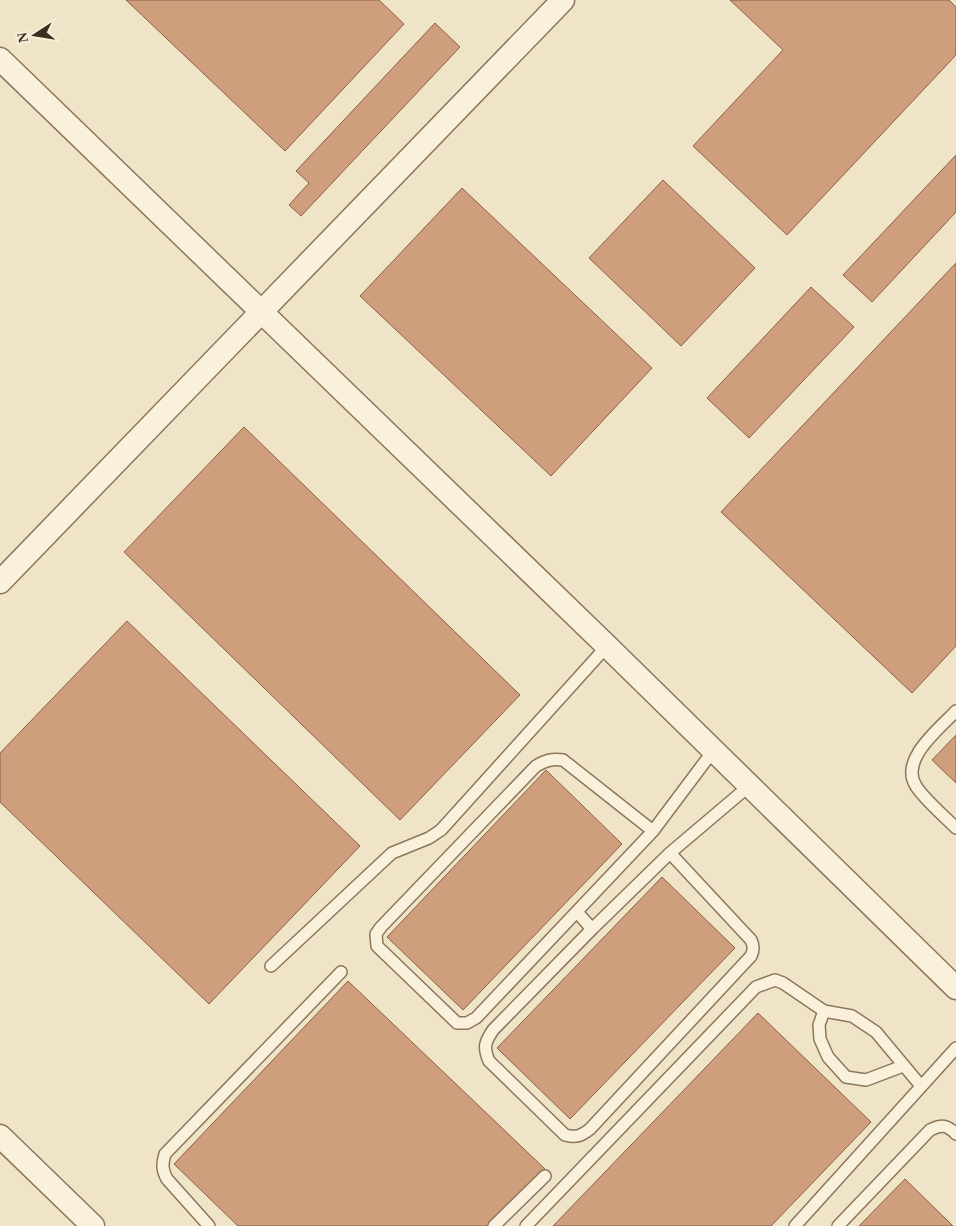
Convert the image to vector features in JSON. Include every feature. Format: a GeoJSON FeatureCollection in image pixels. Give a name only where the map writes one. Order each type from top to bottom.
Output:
{"type":"FeatureCollection","features":[{"type":"Feature","properties":{"kind":"street"},"geometry":{"type":"LineString","coordinates":[[0,582],[563,0]]}},
{"type":"Feature","properties":{"kind":"street"},"geometry":{"type":"LineString","coordinates":[[0,59],[607,646],[956,988]]}},
{"type":"Feature","properties":{"kind":"street"},"geometry":{"type":"LineString","coordinates":[[0,1136],[93,1226]]}},
{"type":"Feature","properties":{"kind":"lane"},"geometry":{"type":"LineString","coordinates":[[271,966],[392,853],[429,838],[441,830],[607,646]]}},
{"type":"Feature","properties":{"kind":"lane"},"geometry":{"type":"LineString","coordinates":[[956,710],[915,757],[910,773],[916,787],[956,828]]}},
{"type":"Feature","properties":{"kind":"lane"},"geometry":{"type":"LineString","coordinates":[[653,831],[563,760],[553,758],[536,766],[381,927],[376,934],[379,950],[457,1023],[467,1023],[476,1018],[653,831],[713,751]]}},
{"type":"Feature","properties":{"kind":"lane"},"geometry":{"type":"LineString","coordinates":[[670,853],[751,940],[754,945],[753,951],[744,964],[590,1129],[583,1135],[574,1138],[565,1135],[489,1060],[485,1052],[486,1041],[492,1030],[670,853],[749,786]]}},
{"type":"Feature","properties":{"kind":"lane"},"geometry":{"type":"LineString","coordinates":[[576,912],[592,929]]}},
{"type":"Feature","properties":{"kind":"lane"},"geometry":{"type":"LineString","coordinates":[[209,1226],[167,1179],[163,1172],[162,1163],[165,1154],[341,972]]}},
{"type":"Feature","properties":{"kind":"lane"},"geometry":{"type":"LineString","coordinates":[[526,1226],[756,986],[775,980],[783,983],[824,1011],[852,1016],[876,1032],[921,1086]]}},
{"type":"Feature","properties":{"kind":"lane"},"geometry":{"type":"LineString","coordinates":[[824,1011],[819,1025],[820,1039],[828,1057],[846,1077],[866,1080],[903,1066]]}},
{"type":"Feature","properties":{"kind":"lane"},"geometry":{"type":"LineString","coordinates":[[795,1226],[956,1048]]}},
{"type":"Feature","properties":{"kind":"lane"},"geometry":{"type":"LineString","coordinates":[[838,1226],[930,1130],[948,1126],[956,1134]]}},
{"type":"Feature","properties":{"kind":"lane"},"geometry":{"type":"LineString","coordinates":[[494,1226],[545,1176]]}},
{"type":"Feature","properties":{"kind":"building"},"geometry":{"type":"Polygon","coordinates":[[[126,0],[379,0],[404,24],[285,151],[126,0]]]}},
{"type":"Feature","properties":{"kind":"building"},"geometry":{"type":"Polygon","coordinates":[[[730,0],[949,0],[956,7],[956,55],[787,235],[693,146],[783,50],[730,0]]]}},
{"type":"Feature","properties":{"kind":"building"},"geometry":{"type":"Polygon","coordinates":[[[435,23],[460,47],[301,216],[289,205],[309,183],[296,171],[435,23]]]}},
{"type":"Feature","properties":{"kind":"building"},"geometry":{"type":"Polygon","coordinates":[[[956,155],[956,212],[872,302],[843,275],[956,155]]]}},
{"type":"Feature","properties":{"kind":"building"},"geometry":{"type":"Polygon","coordinates":[[[663,180],[755,268],[681,346],[589,258],[663,180]]]}},
{"type":"Feature","properties":{"kind":"building"},"geometry":{"type":"Polygon","coordinates":[[[462,188],[652,368],[551,476],[360,296],[462,188]]]}},
{"type":"Feature","properties":{"kind":"building"},"geometry":{"type":"Polygon","coordinates":[[[956,263],[956,646],[912,693],[721,512],[956,263]]]}},
{"type":"Feature","properties":{"kind":"building"},"geometry":{"type":"Polygon","coordinates":[[[811,287],[854,327],[749,438],[707,398],[811,287]]]}},
{"type":"Feature","properties":{"kind":"building"},"geometry":{"type":"Polygon","coordinates":[[[244,427],[520,695],[400,820],[124,552],[244,427]]]}},
{"type":"Feature","properties":{"kind":"building"},"geometry":{"type":"Polygon","coordinates":[[[127,621],[360,846],[209,1004],[0,802],[0,753],[127,621]]]}},
{"type":"Feature","properties":{"kind":"building"},"geometry":{"type":"Polygon","coordinates":[[[956,735],[956,783],[932,760],[956,735]]]}},
{"type":"Feature","properties":{"kind":"building"},"geometry":{"type":"Polygon","coordinates":[[[546,770],[622,844],[463,1010],[387,937],[546,770]]]}},
{"type":"Feature","properties":{"kind":"building"},"geometry":{"type":"Polygon","coordinates":[[[662,877],[735,948],[570,1119],[497,1048],[662,877]]]}},
{"type":"Feature","properties":{"kind":"building"},"geometry":{"type":"Polygon","coordinates":[[[348,981],[545,1169],[491,1226],[238,1226],[174,1164],[348,981]]]}},
{"type":"Feature","properties":{"kind":"building"},"geometry":{"type":"Polygon","coordinates":[[[758,1013],[871,1122],[771,1226],[553,1226],[758,1013]]]}},
{"type":"Feature","properties":{"kind":"building"},"geometry":{"type":"Polygon","coordinates":[[[905,1179],[953,1226],[859,1226],[905,1179]]]}}]}
